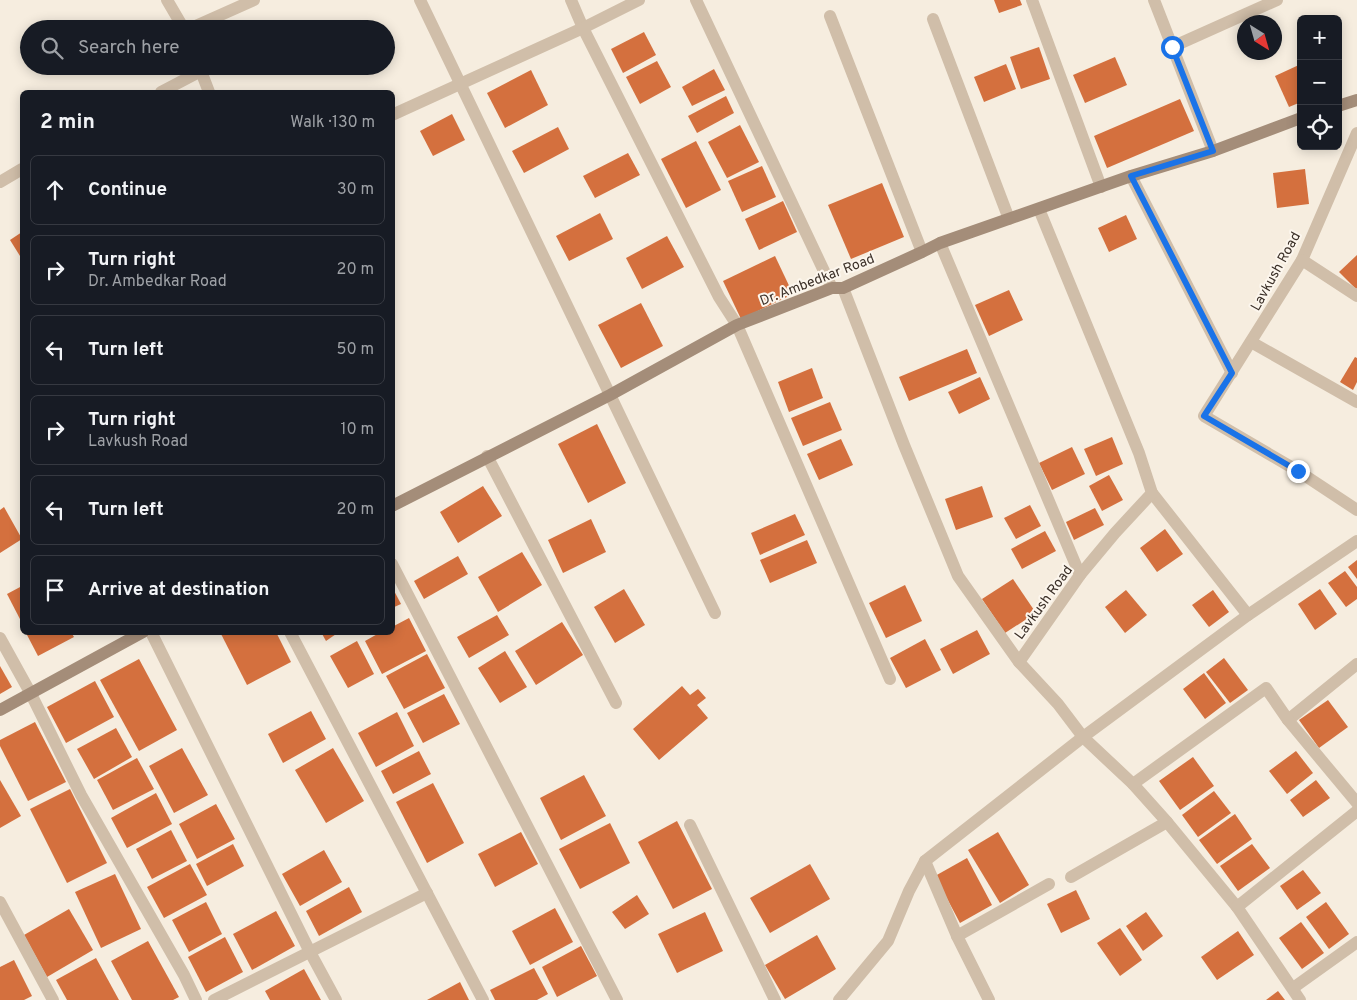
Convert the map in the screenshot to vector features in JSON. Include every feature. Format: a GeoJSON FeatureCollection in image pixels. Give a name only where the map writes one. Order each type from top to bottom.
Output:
{"type":"FeatureCollection","features":[{"type":"Feature","properties":{"kind":"street"},"geometry":{"type":"LineString","coordinates":[[167,0],[179,20]]}},
{"type":"Feature","properties":{"kind":"street"},"geometry":{"type":"LineString","coordinates":[[209,20],[254,0]]}},
{"type":"Feature","properties":{"kind":"street"},"geometry":{"type":"LineString","coordinates":[[420,0],[715,613]]}},
{"type":"Feature","properties":{"kind":"street"},"geometry":{"type":"LineString","coordinates":[[571,0],[583,28],[719,297],[736,325],[890,679]]}},
{"type":"Feature","properties":{"kind":"street"},"geometry":{"type":"LineString","coordinates":[[395,114],[583,28],[639,0]]}},
{"type":"Feature","properties":{"kind":"street"},"geometry":{"type":"LineString","coordinates":[[696,0],[838,288],[958,576],[1018,662],[1058,704],[1083,737],[1133,784],[1237,906],[1300,1000]]}},
{"type":"Feature","properties":{"kind":"street"},"geometry":{"type":"LineString","coordinates":[[1032,0],[1101,187]]}},
{"type":"Feature","properties":{"kind":"street"},"geometry":{"type":"LineString","coordinates":[[1154,0],[1213,151]]}},
{"type":"Feature","properties":{"kind":"street"},"geometry":{"type":"LineString","coordinates":[[1172,47],[1277,0]]}},
{"type":"Feature","properties":{"kind":"street"},"geometry":{"type":"LineString","coordinates":[[830,16],[922,252]]}},
{"type":"Feature","properties":{"kind":"street"},"geometry":{"type":"LineString","coordinates":[[932,19],[1009,219]]}},
{"type":"Feature","properties":{"kind":"street"},"geometry":{"type":"LineString","coordinates":[[164,90],[189,75]]}},
{"type":"Feature","properties":{"kind":"street"},"geometry":{"type":"LineString","coordinates":[[203,75],[208,90]]}},
{"type":"Feature","properties":{"kind":"street"},"geometry":{"type":"LineString","coordinates":[[1341,105],[1357,100]]}},
{"type":"Feature","properties":{"kind":"street","name":"Dr. Ambedkar Road"},"geometry":{"type":"LineString","coordinates":[[395,504],[610,395],[736,325],[838,288],[940,243],[1131,176],[1213,151],[1297,120]]}},
{"type":"Feature","properties":{"kind":"street","name":"Lavkush Road"},"geometry":{"type":"LineString","coordinates":[[1357,133],[1302,260],[1204,416],[1298,471],[1357,510]]}},
{"type":"Feature","properties":{"kind":"street"},"geometry":{"type":"LineString","coordinates":[[0,182],[20,170]]}},
{"type":"Feature","properties":{"kind":"street"},"geometry":{"type":"LineString","coordinates":[[1131,176],[1232,373]]}},
{"type":"Feature","properties":{"kind":"street"},"geometry":{"type":"LineString","coordinates":[[1038,209],[1139,452],[1152,493],[1248,615]]}},
{"type":"Feature","properties":{"kind":"street"},"geometry":{"type":"LineString","coordinates":[[940,243],[1080,575]]}},
{"type":"Feature","properties":{"kind":"street"},"geometry":{"type":"LineString","coordinates":[[1302,260],[1357,296]]}},
{"type":"Feature","properties":{"kind":"street"},"geometry":{"type":"LineString","coordinates":[[1251,342],[1357,402]]}},
{"type":"Feature","properties":{"kind":"street"},"geometry":{"type":"LineString","coordinates":[[487,456],[616,703]]}},
{"type":"Feature","properties":{"kind":"street","name":"Lavkush Road"},"geometry":{"type":"LineString","coordinates":[[1018,662],[1080,575],[1152,493]]}},
{"type":"Feature","properties":{"kind":"street"},"geometry":{"type":"LineString","coordinates":[[839,1000],[888,941],[909,891],[925,861],[1083,737],[1248,615],[1357,541]]}},
{"type":"Feature","properties":{"kind":"street"},"geometry":{"type":"LineString","coordinates":[[395,570],[617,1000]]}},
{"type":"Feature","properties":{"kind":"street"},"geometry":{"type":"LineString","coordinates":[[0,710],[138,635]]}},
{"type":"Feature","properties":{"kind":"street"},"geometry":{"type":"LineString","coordinates":[[152,635],[310,952],[336,1000]]}},
{"type":"Feature","properties":{"kind":"street"},"geometry":{"type":"LineString","coordinates":[[292,635],[483,1000]]}},
{"type":"Feature","properties":{"kind":"street"},"geometry":{"type":"LineString","coordinates":[[0,638],[31,694],[82,795],[184,975],[196,1000]]}},
{"type":"Feature","properties":{"kind":"street"},"geometry":{"type":"LineString","coordinates":[[1288,720],[1357,664]]}},
{"type":"Feature","properties":{"kind":"street"},"geometry":{"type":"LineString","coordinates":[[1133,784],[1266,688],[1288,720],[1357,803]]}},
{"type":"Feature","properties":{"kind":"street"},"geometry":{"type":"LineString","coordinates":[[1237,906],[1357,811]]}},
{"type":"Feature","properties":{"kind":"street"},"geometry":{"type":"LineString","coordinates":[[1071,877],[1167,822]]}},
{"type":"Feature","properties":{"kind":"street"},"geometry":{"type":"LineString","coordinates":[[690,825],[775,1000]]}},
{"type":"Feature","properties":{"kind":"street"},"geometry":{"type":"LineString","coordinates":[[925,861],[957,936],[989,1000]]}},
{"type":"Feature","properties":{"kind":"street"},"geometry":{"type":"LineString","coordinates":[[957,936],[1049,884]]}},
{"type":"Feature","properties":{"kind":"street"},"geometry":{"type":"LineString","coordinates":[[214,1000],[427,893]]}},
{"type":"Feature","properties":{"kind":"street"},"geometry":{"type":"LineString","coordinates":[[0,902],[53,1000]]}},
{"type":"Feature","properties":{"kind":"street"},"geometry":{"type":"LineString","coordinates":[[1293,988],[1357,942]]}},
{"type":"Feature","properties":{"kind":"building"},"geometry":{"type":"Polygon","coordinates":[[[994,0],[1020,0],[1022,5],[999,13],[994,0]]]}},
{"type":"Feature","properties":{"kind":"building"},"geometry":{"type":"Polygon","coordinates":[[[644,32],[656,55],[623,73],[611,49],[644,32]]]}},
{"type":"Feature","properties":{"kind":"building"},"geometry":{"type":"Polygon","coordinates":[[[1039,47],[1050,79],[1021,89],[1010,57],[1039,47]]]}},
{"type":"Feature","properties":{"kind":"building"},"geometry":{"type":"Polygon","coordinates":[[[1115,57],[1127,85],[1085,103],[1073,75],[1115,57]]]}},
{"type":"Feature","properties":{"kind":"building"},"geometry":{"type":"Polygon","coordinates":[[[657,61],[671,87],[640,104],[626,77],[657,61]]]}},
{"type":"Feature","properties":{"kind":"building"},"geometry":{"type":"Polygon","coordinates":[[[1006,64],[1016,89],[984,102],[974,77],[1006,64]]]}},
{"type":"Feature","properties":{"kind":"building"},"geometry":{"type":"Polygon","coordinates":[[[1297,66],[1297,104],[1289,107],[1275,76],[1297,66]]]}},
{"type":"Feature","properties":{"kind":"building"},"geometry":{"type":"Polygon","coordinates":[[[714,69],[725,90],[692,106],[682,87],[714,69]]]}},
{"type":"Feature","properties":{"kind":"building"},"geometry":{"type":"Polygon","coordinates":[[[531,70],[548,105],[505,128],[487,93],[531,70]]]}},
{"type":"Feature","properties":{"kind":"building"},"geometry":{"type":"Polygon","coordinates":[[[726,96],[734,113],[697,133],[688,116],[726,96]]]}},
{"type":"Feature","properties":{"kind":"building"},"geometry":{"type":"Polygon","coordinates":[[[1180,99],[1194,131],[1107,168],[1094,136],[1180,99]]]}},
{"type":"Feature","properties":{"kind":"building"},"geometry":{"type":"Polygon","coordinates":[[[452,114],[465,140],[433,156],[420,131],[452,114]]]}},
{"type":"Feature","properties":{"kind":"building"},"geometry":{"type":"Polygon","coordinates":[[[740,125],[759,162],[727,178],[708,142],[740,125]]]}},
{"type":"Feature","properties":{"kind":"building"},"geometry":{"type":"Polygon","coordinates":[[[558,127],[569,149],[524,173],[512,151],[558,127]]]}},
{"type":"Feature","properties":{"kind":"building"},"geometry":{"type":"Polygon","coordinates":[[[696,141],[721,190],[686,208],[661,159],[696,141]]]}},
{"type":"Feature","properties":{"kind":"building"},"geometry":{"type":"Polygon","coordinates":[[[628,153],[640,175],[595,198],[583,176],[628,153]]]}},
{"type":"Feature","properties":{"kind":"building"},"geometry":{"type":"Polygon","coordinates":[[[762,166],[776,197],[742,212],[728,181],[762,166]]]}},
{"type":"Feature","properties":{"kind":"building"},"geometry":{"type":"Polygon","coordinates":[[[1305,169],[1309,204],[1277,208],[1273,173],[1305,169]]]}},
{"type":"Feature","properties":{"kind":"building"},"geometry":{"type":"Polygon","coordinates":[[[882,183],[904,237],[851,259],[828,205],[882,183]]]}},
{"type":"Feature","properties":{"kind":"building"},"geometry":{"type":"Polygon","coordinates":[[[783,201],[797,232],[759,250],[745,219],[783,201]]]}},
{"type":"Feature","properties":{"kind":"building"},"geometry":{"type":"Polygon","coordinates":[[[600,213],[613,239],[569,261],[556,236],[600,213]]]}},
{"type":"Feature","properties":{"kind":"building"},"geometry":{"type":"Polygon","coordinates":[[[1126,215],[1137,239],[1109,252],[1098,228],[1126,215]]]}},
{"type":"Feature","properties":{"kind":"building"},"geometry":{"type":"Polygon","coordinates":[[[20,233],[20,256],[10,240],[20,233]]]}},
{"type":"Feature","properties":{"kind":"building"},"geometry":{"type":"Polygon","coordinates":[[[667,236],[684,267],[642,289],[626,258],[667,236]]]}},
{"type":"Feature","properties":{"kind":"building"},"geometry":{"type":"Polygon","coordinates":[[[1357,255],[1357,288],[1356,289],[1339,272],[1357,255]]]}},
{"type":"Feature","properties":{"kind":"building"},"geometry":{"type":"Polygon","coordinates":[[[775,256],[793,294],[741,319],[723,281],[775,256]]]}},
{"type":"Feature","properties":{"kind":"building"},"geometry":{"type":"Polygon","coordinates":[[[1009,290],[1023,320],[989,336],[975,305],[1009,290]]]}},
{"type":"Feature","properties":{"kind":"building"},"geometry":{"type":"Polygon","coordinates":[[[641,303],[663,346],[621,368],[598,325],[641,303]]]}},
{"type":"Feature","properties":{"kind":"building"},"geometry":{"type":"Polygon","coordinates":[[[967,349],[977,373],[909,401],[899,377],[967,349]]]}},
{"type":"Feature","properties":{"kind":"building"},"geometry":{"type":"Polygon","coordinates":[[[1355,357],[1357,358],[1357,382],[1353,390],[1340,382],[1355,357]]]}},
{"type":"Feature","properties":{"kind":"building"},"geometry":{"type":"Polygon","coordinates":[[[812,368],[823,398],[789,412],[778,382],[812,368]]]}},
{"type":"Feature","properties":{"kind":"building"},"geometry":{"type":"Polygon","coordinates":[[[980,377],[990,399],[959,414],[948,392],[980,377]]]}},
{"type":"Feature","properties":{"kind":"building"},"geometry":{"type":"Polygon","coordinates":[[[830,402],[842,430],[803,446],[791,418],[830,402]]]}},
{"type":"Feature","properties":{"kind":"building"},"geometry":{"type":"Polygon","coordinates":[[[597,424],[626,483],[588,503],[558,444],[597,424]]]}},
{"type":"Feature","properties":{"kind":"building"},"geometry":{"type":"Polygon","coordinates":[[[1112,437],[1123,464],[1096,476],[1084,449],[1112,437]]]}},
{"type":"Feature","properties":{"kind":"building"},"geometry":{"type":"Polygon","coordinates":[[[841,439],[853,465],[819,480],[807,454],[841,439]]]}},
{"type":"Feature","properties":{"kind":"building"},"geometry":{"type":"Polygon","coordinates":[[[1072,447],[1085,474],[1052,490],[1039,463],[1072,447]]]}},
{"type":"Feature","properties":{"kind":"building"},"geometry":{"type":"Polygon","coordinates":[[[1109,475],[1123,500],[1102,511],[1089,486],[1109,475]]]}},
{"type":"Feature","properties":{"kind":"building"},"geometry":{"type":"Polygon","coordinates":[[[483,486],[502,516],[458,543],[440,512],[483,486]]]}},
{"type":"Feature","properties":{"kind":"building"},"geometry":{"type":"Polygon","coordinates":[[[982,486],[993,517],[956,530],[945,499],[982,486]]]}},
{"type":"Feature","properties":{"kind":"building"},"geometry":{"type":"Polygon","coordinates":[[[1030,505],[1041,526],[1016,539],[1004,518],[1030,505]]]}},
{"type":"Feature","properties":{"kind":"building"},"geometry":{"type":"Polygon","coordinates":[[[4,507],[20,535],[20,540],[0,553],[0,510],[4,507]]]}},
{"type":"Feature","properties":{"kind":"building"},"geometry":{"type":"Polygon","coordinates":[[[1095,508],[1104,525],[1074,540],[1066,522],[1095,508]]]}},
{"type":"Feature","properties":{"kind":"building"},"geometry":{"type":"Polygon","coordinates":[[[795,514],[805,535],[760,555],[751,533],[795,514]]]}},
{"type":"Feature","properties":{"kind":"building"},"geometry":{"type":"Polygon","coordinates":[[[591,519],[606,552],[563,573],[548,540],[591,519]]]}},
{"type":"Feature","properties":{"kind":"building"},"geometry":{"type":"Polygon","coordinates":[[[1165,529],[1183,554],[1157,572],[1140,548],[1165,529]]]}},
{"type":"Feature","properties":{"kind":"building"},"geometry":{"type":"Polygon","coordinates":[[[1045,531],[1056,551],[1022,569],[1011,549],[1045,531]]]}},
{"type":"Feature","properties":{"kind":"building"},"geometry":{"type":"Polygon","coordinates":[[[807,540],[817,563],[770,583],[760,560],[807,540]]]}},
{"type":"Feature","properties":{"kind":"building"},"geometry":{"type":"Polygon","coordinates":[[[522,552],[542,585],[498,612],[478,577],[522,552]]]}},
{"type":"Feature","properties":{"kind":"building"},"geometry":{"type":"Polygon","coordinates":[[[458,556],[468,574],[424,599],[414,581],[458,556]]]}},
{"type":"Feature","properties":{"kind":"building"},"geometry":{"type":"Polygon","coordinates":[[[1357,560],[1357,579],[1348,567],[1357,560]]]}},
{"type":"Feature","properties":{"kind":"building"},"geometry":{"type":"Polygon","coordinates":[[[1345,571],[1357,587],[1357,599],[1346,607],[1328,583],[1345,571]]]}},
{"type":"Feature","properties":{"kind":"building"},"geometry":{"type":"Polygon","coordinates":[[[1013,579],[1036,613],[1005,633],[982,599],[1013,579]]]}},
{"type":"Feature","properties":{"kind":"building"},"geometry":{"type":"Polygon","coordinates":[[[905,585],[922,621],[886,638],[869,603],[905,585]]]}},
{"type":"Feature","properties":{"kind":"building"},"geometry":{"type":"Polygon","coordinates":[[[20,587],[20,619],[7,594],[20,587]]]}},
{"type":"Feature","properties":{"kind":"building"},"geometry":{"type":"Polygon","coordinates":[[[624,589],[645,625],[615,643],[594,607],[624,589]]]}},
{"type":"Feature","properties":{"kind":"building"},"geometry":{"type":"Polygon","coordinates":[[[1320,589],[1337,614],[1315,630],[1298,604],[1320,589]]]}},
{"type":"Feature","properties":{"kind":"building"},"geometry":{"type":"Polygon","coordinates":[[[1126,590],[1147,615],[1125,633],[1105,607],[1126,590]]]}},
{"type":"Feature","properties":{"kind":"building"},"geometry":{"type":"Polygon","coordinates":[[[1213,590],[1229,612],[1209,627],[1192,605],[1213,590]]]}},
{"type":"Feature","properties":{"kind":"building"},"geometry":{"type":"Polygon","coordinates":[[[395,593],[401,604],[395,607],[395,593]]]}},
{"type":"Feature","properties":{"kind":"building"},"geometry":{"type":"Polygon","coordinates":[[[497,615],[509,635],[469,658],[457,637],[497,615]]]}},
{"type":"Feature","properties":{"kind":"building"},"geometry":{"type":"Polygon","coordinates":[[[409,618],[426,651],[382,674],[365,641],[376,635],[395,635],[395,625],[409,618]]]}},
{"type":"Feature","properties":{"kind":"building"},"geometry":{"type":"Polygon","coordinates":[[[562,622],[583,655],[536,685],[515,651],[562,622]]]}},
{"type":"Feature","properties":{"kind":"building"},"geometry":{"type":"Polygon","coordinates":[[[977,630],[990,654],[953,674],[940,649],[977,630]]]}},
{"type":"Feature","properties":{"kind":"building"},"geometry":{"type":"Polygon","coordinates":[[[27,635],[73,635],[74,637],[38,656],[27,635]]]}},
{"type":"Feature","properties":{"kind":"building"},"geometry":{"type":"Polygon","coordinates":[[[222,635],[278,635],[291,662],[247,685],[222,635]]]}},
{"type":"Feature","properties":{"kind":"building"},"geometry":{"type":"Polygon","coordinates":[[[323,635],[335,635],[326,641],[323,635]]]}},
{"type":"Feature","properties":{"kind":"building"},"geometry":{"type":"Polygon","coordinates":[[[925,639],[941,670],[906,688],[890,658],[925,639]]]}},
{"type":"Feature","properties":{"kind":"building"},"geometry":{"type":"Polygon","coordinates":[[[357,641],[374,674],[348,688],[330,656],[357,641]]]}},
{"type":"Feature","properties":{"kind":"building"},"geometry":{"type":"Polygon","coordinates":[[[505,651],[527,687],[500,703],[478,668],[505,651]]]}},
{"type":"Feature","properties":{"kind":"building"},"geometry":{"type":"Polygon","coordinates":[[[427,654],[445,688],[404,709],[386,676],[427,654]]]}},
{"type":"Feature","properties":{"kind":"building"},"geometry":{"type":"Polygon","coordinates":[[[1224,658],[1248,690],[1230,703],[1206,672],[1224,658]]]}},
{"type":"Feature","properties":{"kind":"building"},"geometry":{"type":"Polygon","coordinates":[[[139,659],[177,730],[139,751],[100,680],[139,659]]]}},
{"type":"Feature","properties":{"kind":"building"},"geometry":{"type":"Polygon","coordinates":[[[0,666],[12,687],[0,694],[0,666]]]}},
{"type":"Feature","properties":{"kind":"building"},"geometry":{"type":"Polygon","coordinates":[[[1204,673],[1226,703],[1205,719],[1183,689],[1204,673]]]}},
{"type":"Feature","properties":{"kind":"building"},"geometry":{"type":"Polygon","coordinates":[[[95,681],[114,717],[66,743],[47,707],[95,681]]]}},
{"type":"Feature","properties":{"kind":"building"},"geometry":{"type":"Polygon","coordinates":[[[682,686],[690,695],[698,689],[706,698],[697,705],[708,718],[659,760],[633,729],[682,686]]]}},
{"type":"Feature","properties":{"kind":"building"},"geometry":{"type":"Polygon","coordinates":[[[444,694],[460,724],[423,743],[407,713],[444,694]]]}},
{"type":"Feature","properties":{"kind":"building"},"geometry":{"type":"Polygon","coordinates":[[[1328,700],[1348,727],[1319,748],[1299,720],[1328,700]]]}},
{"type":"Feature","properties":{"kind":"building"},"geometry":{"type":"Polygon","coordinates":[[[311,711],[326,739],[283,763],[268,734],[311,711]]]}},
{"type":"Feature","properties":{"kind":"building"},"geometry":{"type":"Polygon","coordinates":[[[397,712],[414,746],[376,767],[358,733],[397,712]]]}},
{"type":"Feature","properties":{"kind":"building"},"geometry":{"type":"Polygon","coordinates":[[[35,722],[66,782],[28,801],[0,746],[0,740],[35,722]]]}},
{"type":"Feature","properties":{"kind":"building"},"geometry":{"type":"Polygon","coordinates":[[[116,728],[132,757],[94,779],[77,749],[116,728]]]}},
{"type":"Feature","properties":{"kind":"building"},"geometry":{"type":"Polygon","coordinates":[[[182,748],[208,795],[174,813],[149,766],[182,748]]]}},
{"type":"Feature","properties":{"kind":"building"},"geometry":{"type":"Polygon","coordinates":[[[333,748],[364,801],[326,823],[295,770],[333,748]]]}},
{"type":"Feature","properties":{"kind":"building"},"geometry":{"type":"Polygon","coordinates":[[[419,751],[431,774],[393,794],[381,771],[419,751]]]}},
{"type":"Feature","properties":{"kind":"building"},"geometry":{"type":"Polygon","coordinates":[[[1296,751],[1313,773],[1287,794],[1269,771],[1296,751]]]}},
{"type":"Feature","properties":{"kind":"building"},"geometry":{"type":"Polygon","coordinates":[[[1193,757],[1214,786],[1180,810],[1159,781],[1193,757]]]}},
{"type":"Feature","properties":{"kind":"building"},"geometry":{"type":"Polygon","coordinates":[[[137,758],[154,789],[113,810],[97,780],[137,758]]]}},
{"type":"Feature","properties":{"kind":"building"},"geometry":{"type":"Polygon","coordinates":[[[584,775],[606,816],[561,840],[540,798],[584,775]]]}},
{"type":"Feature","properties":{"kind":"building"},"geometry":{"type":"Polygon","coordinates":[[[0,780],[21,816],[0,828],[0,780]]]}},
{"type":"Feature","properties":{"kind":"building"},"geometry":{"type":"Polygon","coordinates":[[[1316,780],[1330,798],[1303,817],[1290,800],[1316,780]]]}},
{"type":"Feature","properties":{"kind":"building"},"geometry":{"type":"Polygon","coordinates":[[[433,783],[464,843],[427,863],[396,802],[433,783]]]}},
{"type":"Feature","properties":{"kind":"building"},"geometry":{"type":"Polygon","coordinates":[[[70,789],[107,863],[67,883],[30,809],[70,789]]]}},
{"type":"Feature","properties":{"kind":"building"},"geometry":{"type":"Polygon","coordinates":[[[1214,791],[1231,813],[1198,837],[1182,815],[1214,791]]]}},
{"type":"Feature","properties":{"kind":"building"},"geometry":{"type":"Polygon","coordinates":[[[156,793],[172,824],[127,848],[111,818],[156,793]]]}},
{"type":"Feature","properties":{"kind":"building"},"geometry":{"type":"Polygon","coordinates":[[[216,804],[235,839],[197,859],[179,824],[216,804]]]}},
{"type":"Feature","properties":{"kind":"building"},"geometry":{"type":"Polygon","coordinates":[[[1235,814],[1252,839],[1217,864],[1199,840],[1235,814]]]}},
{"type":"Feature","properties":{"kind":"building"},"geometry":{"type":"Polygon","coordinates":[[[677,821],[712,889],[673,909],[638,842],[677,821]]]}},
{"type":"Feature","properties":{"kind":"building"},"geometry":{"type":"Polygon","coordinates":[[[610,823],[630,863],[580,889],[559,849],[610,823]]]}},
{"type":"Feature","properties":{"kind":"building"},"geometry":{"type":"Polygon","coordinates":[[[171,830],[187,861],[152,879],[136,849],[171,830]]]}},
{"type":"Feature","properties":{"kind":"building"},"geometry":{"type":"Polygon","coordinates":[[[521,832],[538,864],[495,887],[478,854],[521,832]]]}},
{"type":"Feature","properties":{"kind":"building"},"geometry":{"type":"Polygon","coordinates":[[[998,832],[1029,885],[1000,903],[968,850],[998,832]]]}},
{"type":"Feature","properties":{"kind":"building"},"geometry":{"type":"Polygon","coordinates":[[[233,844],[244,866],[207,886],[196,864],[233,844]]]}},
{"type":"Feature","properties":{"kind":"building"},"geometry":{"type":"Polygon","coordinates":[[[1252,844],[1270,868],[1238,891],[1220,866],[1252,844]]]}},
{"type":"Feature","properties":{"kind":"building"},"geometry":{"type":"Polygon","coordinates":[[[324,850],[342,882],[300,906],[282,874],[324,850]]]}},
{"type":"Feature","properties":{"kind":"building"},"geometry":{"type":"Polygon","coordinates":[[[967,858],[992,905],[960,923],[935,876],[967,858]]]}},
{"type":"Feature","properties":{"kind":"building"},"geometry":{"type":"Polygon","coordinates":[[[190,864],[207,895],[164,918],[147,887],[190,864]]]}},
{"type":"Feature","properties":{"kind":"building"},"geometry":{"type":"Polygon","coordinates":[[[810,864],[830,899],[770,933],[750,898],[810,864]]]}},
{"type":"Feature","properties":{"kind":"building"},"geometry":{"type":"Polygon","coordinates":[[[1303,870],[1321,893],[1297,910],[1280,886],[1303,870]]]}},
{"type":"Feature","properties":{"kind":"building"},"geometry":{"type":"Polygon","coordinates":[[[115,874],[141,929],[101,948],[75,892],[115,874]]]}},
{"type":"Feature","properties":{"kind":"building"},"geometry":{"type":"Polygon","coordinates":[[[349,887],[362,912],[319,936],[306,911],[349,887]]]}},
{"type":"Feature","properties":{"kind":"building"},"geometry":{"type":"Polygon","coordinates":[[[1076,890],[1090,919],[1061,933],[1047,904],[1076,890]]]}},
{"type":"Feature","properties":{"kind":"building"},"geometry":{"type":"Polygon","coordinates":[[[637,895],[649,914],[625,929],[612,912],[637,895]]]}},
{"type":"Feature","properties":{"kind":"building"},"geometry":{"type":"Polygon","coordinates":[[[206,902],[222,934],[189,952],[172,920],[206,902]]]}},
{"type":"Feature","properties":{"kind":"building"},"geometry":{"type":"Polygon","coordinates":[[[1326,902],[1349,934],[1329,949],[1306,917],[1326,902]]]}},
{"type":"Feature","properties":{"kind":"building"},"geometry":{"type":"Polygon","coordinates":[[[555,908],[573,942],[530,965],[512,931],[555,908]]]}},
{"type":"Feature","properties":{"kind":"building"},"geometry":{"type":"Polygon","coordinates":[[[69,909],[93,950],[47,977],[24,935],[69,909]]]}},
{"type":"Feature","properties":{"kind":"building"},"geometry":{"type":"Polygon","coordinates":[[[276,911],[295,946],[252,970],[233,934],[276,911]]]}},
{"type":"Feature","properties":{"kind":"building"},"geometry":{"type":"Polygon","coordinates":[[[705,912],[723,951],[677,973],[658,934],[705,912]]]}},
{"type":"Feature","properties":{"kind":"building"},"geometry":{"type":"Polygon","coordinates":[[[1146,912],[1163,936],[1143,951],[1126,926],[1146,912]]]}},
{"type":"Feature","properties":{"kind":"building"},"geometry":{"type":"Polygon","coordinates":[[[1301,922],[1324,953],[1302,969],[1279,938],[1301,922]]]}},
{"type":"Feature","properties":{"kind":"building"},"geometry":{"type":"Polygon","coordinates":[[[1120,928],[1142,960],[1120,976],[1097,943],[1120,928]]]}},
{"type":"Feature","properties":{"kind":"building"},"geometry":{"type":"Polygon","coordinates":[[[1238,931],[1254,955],[1217,980],[1201,957],[1238,931]]]}},
{"type":"Feature","properties":{"kind":"building"},"geometry":{"type":"Polygon","coordinates":[[[817,935],[836,969],[785,999],[765,965],[817,935]]]}},
{"type":"Feature","properties":{"kind":"building"},"geometry":{"type":"Polygon","coordinates":[[[225,937],[243,972],[206,992],[188,957],[225,937]]]}},
{"type":"Feature","properties":{"kind":"building"},"geometry":{"type":"Polygon","coordinates":[[[148,941],[179,997],[173,1000],[132,1000],[111,961],[148,941]]]}},
{"type":"Feature","properties":{"kind":"building"},"geometry":{"type":"Polygon","coordinates":[[[581,946],[597,976],[557,997],[542,967],[581,946]]]}},
{"type":"Feature","properties":{"kind":"building"},"geometry":{"type":"Polygon","coordinates":[[[96,958],[119,1000],[67,1000],[56,980],[96,958]]]}},
{"type":"Feature","properties":{"kind":"building"},"geometry":{"type":"Polygon","coordinates":[[[14,960],[32,996],[24,1000],[0,1000],[0,967],[14,960]]]}},
{"type":"Feature","properties":{"kind":"building"},"geometry":{"type":"Polygon","coordinates":[[[534,968],[548,994],[537,1000],[495,1000],[490,990],[534,968]]]}},
{"type":"Feature","properties":{"kind":"building"},"geometry":{"type":"Polygon","coordinates":[[[304,969],[321,1000],[270,1000],[265,991],[304,969]]]}},
{"type":"Feature","properties":{"kind":"building"},"geometry":{"type":"Polygon","coordinates":[[[460,982],[469,1000],[427,1000],[460,982]]]}},
{"type":"Feature","properties":{"kind":"building"},"geometry":{"type":"Polygon","coordinates":[[[1278,991],[1285,1000],[1266,1000],[1278,991]]]}},
{"type":"Feature","properties":{"kind":"route"},"geometry":{"type":"LineString","coordinates":[[1172,47],[1213,151],[1131,176],[1232,373],[1204,416],[1298,471]]}}]}
